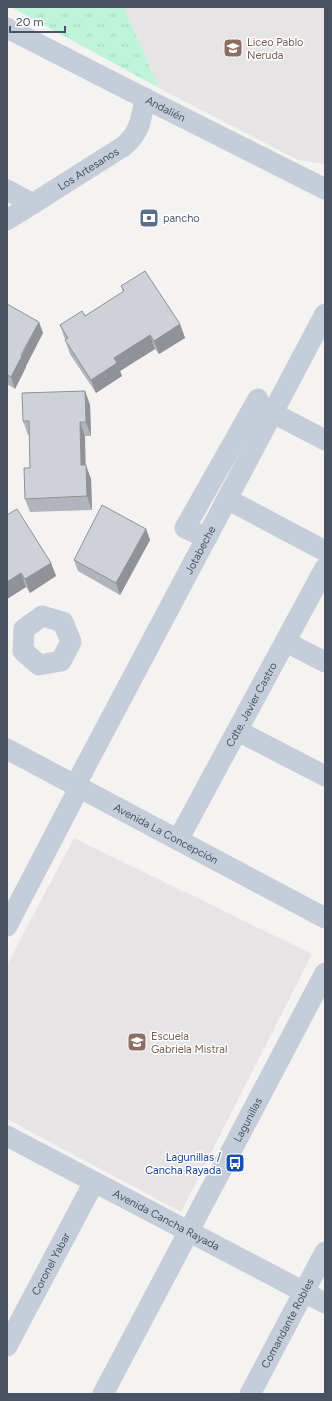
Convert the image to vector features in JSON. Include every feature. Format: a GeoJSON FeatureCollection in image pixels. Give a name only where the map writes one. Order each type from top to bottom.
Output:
{"type":"FeatureCollection","features":[{"type":"Feature","properties":{"kind":"street","name":"Andalién"},"geometry":{"type":"LineString","coordinates":[[7,28],[325,189]]}},
{"type":"Feature","properties":{"kind":"street","name":"Los Artesanos"},"geometry":{"type":"LineString","coordinates":[[7,220],[118,151],[130,140],[139,128],[145,98]]}},
{"type":"Feature","properties":{"kind":"street"},"geometry":{"type":"LineString","coordinates":[[7,190],[33,204]]}},
{"type":"Feature","properties":{"kind":"street","name":"Jotabeche"},"geometry":{"type":"LineString","coordinates":[[7,926],[77,787],[227,499],[323,323]]}},
{"type":"Feature","properties":{"kind":"street"},"geometry":{"type":"LineString","coordinates":[[207,538],[185,528],[258,399]]}},
{"type":"Feature","properties":{"kind":"street"},"geometry":{"type":"LineString","coordinates":[[273,413],[325,440]]}},
{"type":"Feature","properties":{"kind":"street"},"geometry":{"type":"LineString","coordinates":[[227,499],[325,551]]}},
{"type":"Feature","properties":{"kind":"street","name":"Cdte. Javier Castro"},"geometry":{"type":"LineString","coordinates":[[178,840],[325,568]]}},
{"type":"Feature","properties":{"kind":"street"},"geometry":{"type":"LineString","coordinates":[[286,642],[325,662]]}},
{"type":"Feature","properties":{"kind":"street"},"geometry":{"type":"LineString","coordinates":[[238,731],[325,776]]}},
{"type":"Feature","properties":{"kind":"street","name":"Avenida La Concepción"},"geometry":{"type":"LineString","coordinates":[[7,749],[325,918]]}},
{"type":"Feature","properties":{"kind":"street","name":"Lagunillas"},"geometry":{"type":"LineString","coordinates":[[103,1394],[325,974]]}},
{"type":"Feature","properties":{"kind":"street","name":"Avenida Cancha Rayada"},"geometry":{"type":"LineString","coordinates":[[7,1136],[325,1303]]}},
{"type":"Feature","properties":{"kind":"street","name":"Coronel Yabar"},"geometry":{"type":"LineString","coordinates":[[7,1346],[94,1182]]}},
{"type":"Feature","properties":{"kind":"street","name":"Comandante Robles"},"geometry":{"type":"LineString","coordinates":[[250,1394],[325,1252]]}},
{"type":"Feature","properties":{"kind":"shaded area","name":"Liceo Pablo Neruda"},"geometry":{"type":"Polygon","coordinates":[[[124,7],[325,7],[325,164],[298,160],[159,88],[124,7]]]}},
{"type":"Feature","properties":{"kind":"shaded area","name":"Escuela Gabriela Mistral"},"geometry":{"type":"Polygon","coordinates":[[[74,838],[312,954],[181,1212],[7,1119],[7,965],[74,838]]]}},
{"type":"Feature","properties":{"kind":"green space"},"geometry":{"type":"Polygon","coordinates":[[[11,7],[124,7],[159,88],[11,7]]]}},
{"type":"Feature","properties":{"kind":"building"},"geometry":{"type":"Polygon","coordinates":[[[145,271],[180,324],[154,341],[150,335],[114,358],[117,363],[91,380],[65,340],[68,338],[60,325],[82,311],[85,316],[124,291],[121,286],[145,271]]]}},
{"type":"Feature","properties":{"kind":"building"},"geometry":{"type":"Polygon","coordinates":[[[7,304],[39,322],[11,377],[7,375],[7,304]]]}},
{"type":"Feature","properties":{"kind":"building"},"geometry":{"type":"Polygon","coordinates":[[[85,391],[86,422],[80,422],[81,465],[86,465],[87,496],[25,499],[24,468],[30,468],[29,421],[23,421],[22,393],[85,391]]]}},
{"type":"Feature","properties":{"kind":"building"},"geometry":{"type":"Polygon","coordinates":[[[102,505],[146,529],[116,583],[74,560],[102,505]]]}},
{"type":"Feature","properties":{"kind":"building"},"geometry":{"type":"Polygon","coordinates":[[[17,509],[51,563],[25,579],[21,573],[7,582],[7,515],[17,509]]]}},
{"type":"Feature","properties":{"kind":"place","name":"Liceo Pablo Neruda"},"geometry":{"type":"Point","coordinates":[233,48]}},
{"type":"Feature","properties":{"kind":"place","name":"pancho"},"geometry":{"type":"Point","coordinates":[149,218]}},
{"type":"Feature","properties":{"kind":"place","name":"Escuela Gabriela Mistral"},"geometry":{"type":"Point","coordinates":[137,1042]}},
{"type":"Feature","properties":{"kind":"place","name":"Lagunillas / Cancha Rayada"},"geometry":{"type":"Point","coordinates":[235,1163]}}]}
